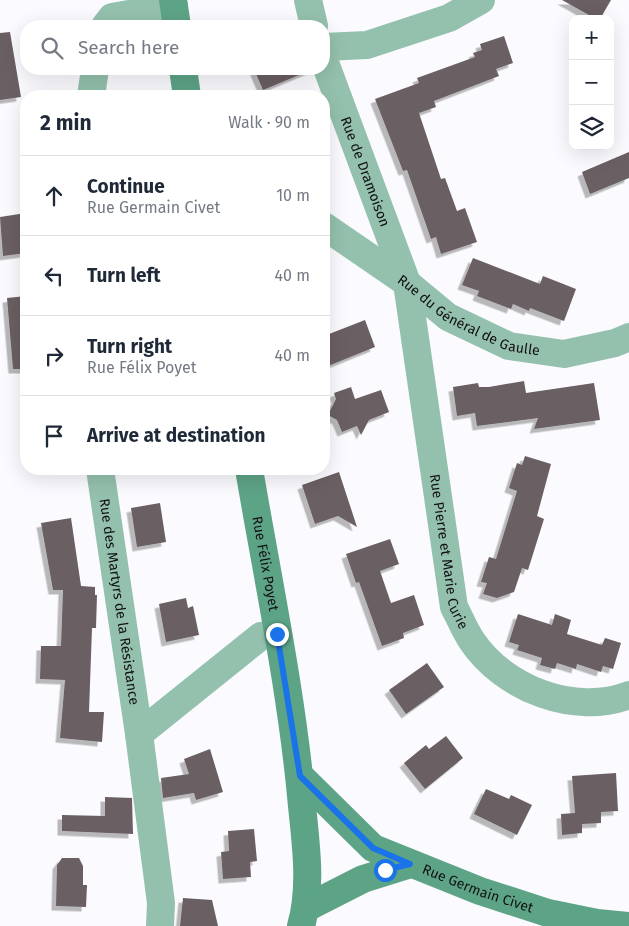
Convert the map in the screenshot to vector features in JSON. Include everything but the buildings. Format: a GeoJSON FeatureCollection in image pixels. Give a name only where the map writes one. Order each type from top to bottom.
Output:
{"type":"FeatureCollection","features":[{"type":"Feature","properties":{"kind":"street"},"geometry":{"type":"LineString","coordinates":[[308,0],[313,20]]}},
{"type":"Feature","properties":{"kind":"street"},"geometry":{"type":"LineString","coordinates":[[330,47],[366,45],[449,18],[481,0]]}},
{"type":"Feature","properties":{"kind":"street"},"geometry":{"type":"LineString","coordinates":[[111,14],[175,11]]}},
{"type":"Feature","properties":{"kind":"street"},"geometry":{"type":"LineString","coordinates":[[92,90],[94,75]]}},
{"type":"Feature","properties":{"kind":"street"},"geometry":{"type":"LineString","coordinates":[[185,75],[187,90]]}},
{"type":"Feature","properties":{"kind":"street","name":"Rue de Dramoison"},"geometry":{"type":"LineString","coordinates":[[330,75],[407,283]]}},
{"type":"Feature","properties":{"kind":"street","name":"Rue du Général de Gaulle"},"geometry":{"type":"LineString","coordinates":[[330,230],[407,283],[448,317],[509,346],[564,354],[615,343],[629,338]]}},
{"type":"Feature","properties":{"kind":"street","name":"Rue Pierre et Marie Curie"},"geometry":{"type":"LineString","coordinates":[[407,283],[454,607],[472,642],[499,671],[531,690],[567,700],[599,702],[629,695]]}},
{"type":"Feature","properties":{"kind":"street","name":"Rue des Martyrs de la Résistance"},"geometry":{"type":"LineString","coordinates":[[101,475],[139,734],[161,904],[160,926]]}},
{"type":"Feature","properties":{"kind":"street","name":"Rue Félix Poyet"},"geometry":{"type":"LineString","coordinates":[[250,475],[300,776],[307,853],[303,917]]}},
{"type":"Feature","properties":{"kind":"street"},"geometry":{"type":"LineString","coordinates":[[139,734],[262,636],[277,634]]}},
{"type":"Feature","properties":{"kind":"street"},"geometry":{"type":"LineString","coordinates":[[300,776],[373,848],[410,864]]}},
{"type":"Feature","properties":{"kind":"street","name":"Rue Germain Civet"},"geometry":{"type":"LineString","coordinates":[[303,917],[363,879],[410,864],[480,891],[548,913],[629,926]]}},
{"type":"Feature","properties":{"kind":"route"},"geometry":{"type":"LineString","coordinates":[[277,634],[300,776],[321,799],[373,848],[410,864],[385,870]]}}]}
